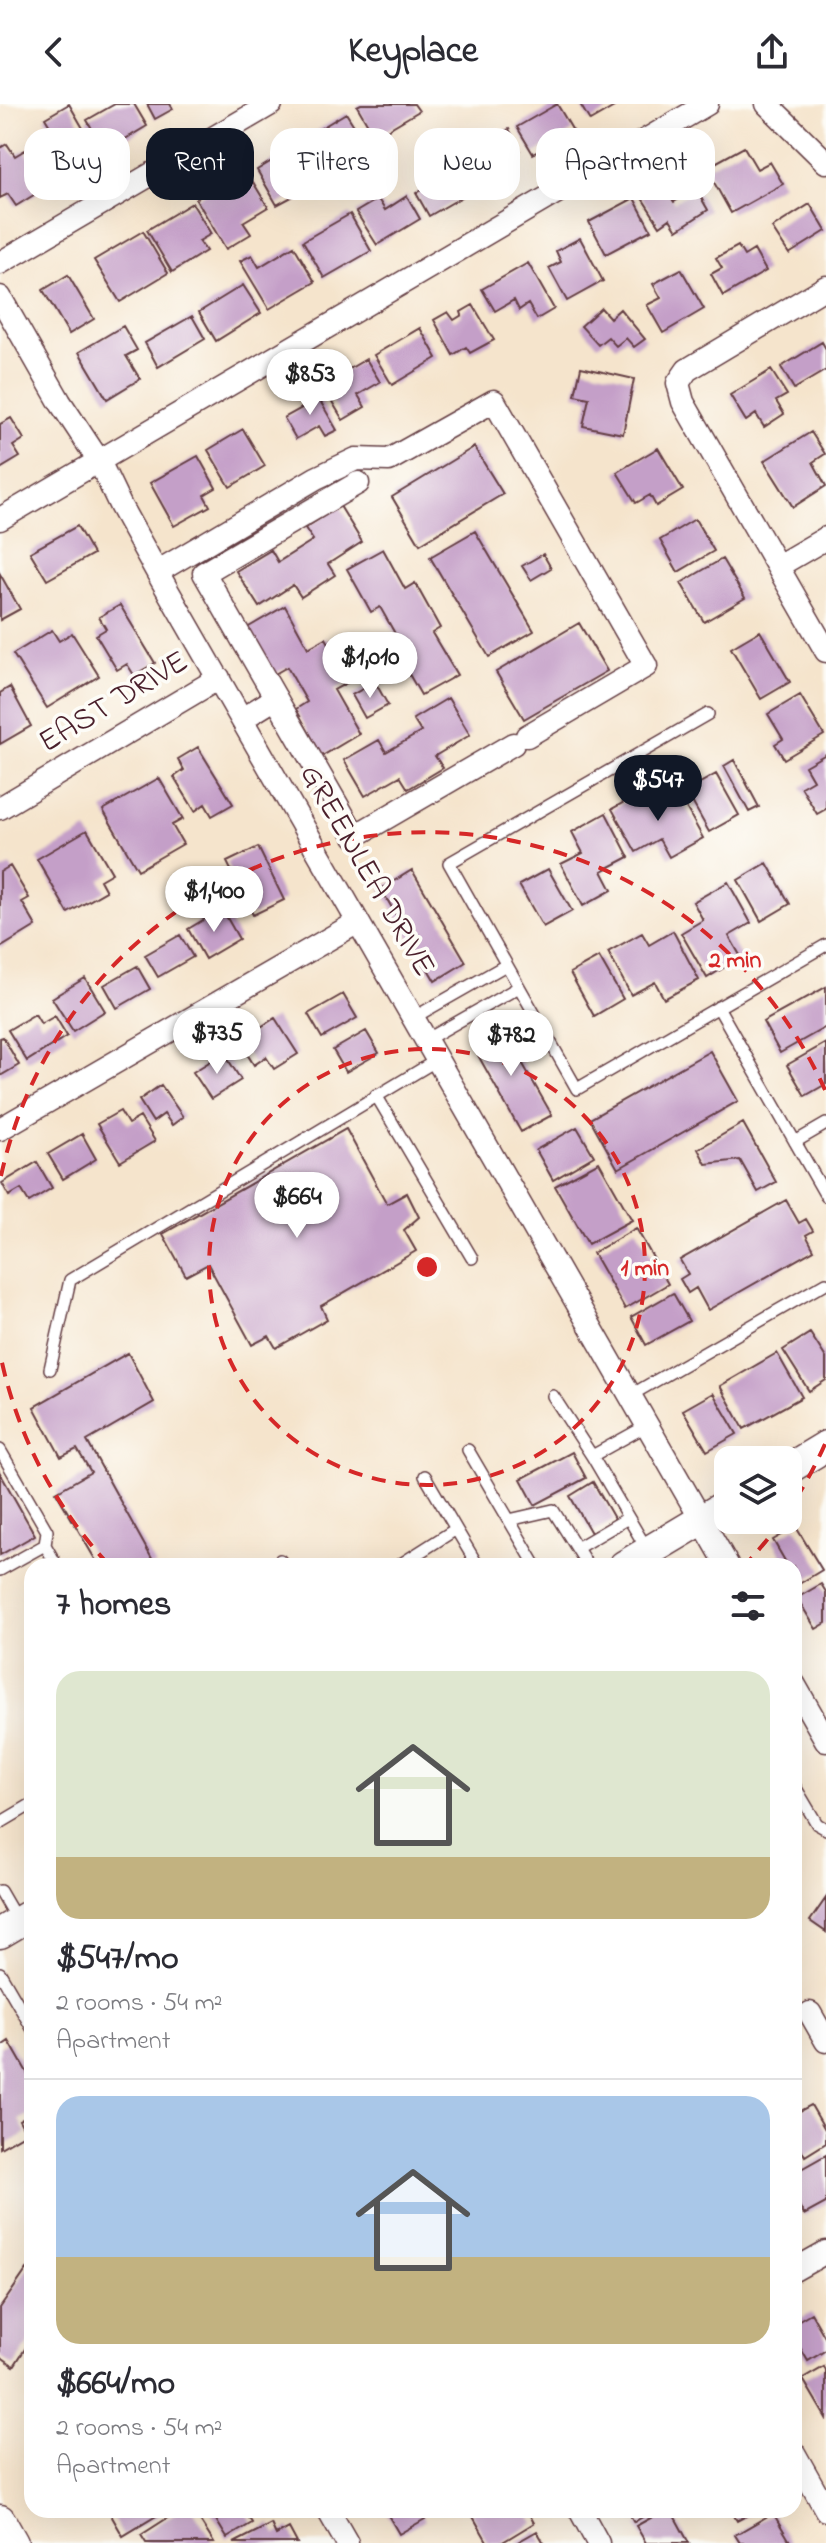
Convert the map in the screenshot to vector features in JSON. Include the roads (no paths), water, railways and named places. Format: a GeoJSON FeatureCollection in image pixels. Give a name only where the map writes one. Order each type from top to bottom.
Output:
{"type":"FeatureCollection","features":[{"type":"Feature","properties":{"kind":"street"},"geometry":{"type":"LineString","coordinates":[[0,263],[271,104]]}},
{"type":"Feature","properties":{"kind":"street"},"geometry":{"type":"LineString","coordinates":[[0,519],[707,104]]}},
{"type":"Feature","properties":{"kind":"street"},"geometry":{"type":"LineString","coordinates":[[767,104],[826,162]]}},
{"type":"Feature","properties":{"kind":"street"},"geometry":{"type":"LineString","coordinates":[[826,287],[687,370],[678,383],[683,402],[826,651]]}},
{"type":"Feature","properties":{"kind":"street","name":"GREENLEA DRIVE"},"geometry":{"type":"LineString","coordinates":[[0,297],[60,402],[99,461],[157,572],[723,1558]]}},
{"type":"Feature","properties":{"kind":"street"},"geometry":{"type":"LineString","coordinates":[[157,572],[316,478],[356,459],[389,460],[494,401],[646,666],[355,836],[204,573],[358,483]]}},
{"type":"Feature","properties":{"kind":"street"},"geometry":{"type":"LineString","coordinates":[[778,566],[826,538]]}},
{"type":"Feature","properties":{"kind":"street","name":"EAST DRIVE"},"geometry":{"type":"LineString","coordinates":[[0,808],[219,678]]}},
{"type":"Feature","properties":{"kind":"street"},"geometry":{"type":"LineString","coordinates":[[242,719],[276,698]]}},
{"type":"Feature","properties":{"kind":"street"},"geometry":{"type":"LineString","coordinates":[[0,1129],[358,922]]}},
{"type":"Feature","properties":{"kind":"street"},"geometry":{"type":"LineString","coordinates":[[802,1461],[826,1446]]}},
{"type":"Feature","properties":{"kind":"street"},"geometry":{"type":"LineString","coordinates":[[638,1558],[714,1512]]}},
{"type":"Feature","properties":{"kind":"street"},"geometry":{"type":"LineString","coordinates":[[802,1704],[826,1740]]}},
{"type":"Feature","properties":{"kind":"street"},"geometry":{"type":"LineString","coordinates":[[810,2013],[826,2041]]}},
{"type":"Feature","properties":{"kind":"street"},"geometry":{"type":"LineString","coordinates":[[802,2266],[826,2252]]}},
{"type":"Feature","properties":{"kind":"street"},"geometry":{"type":"LineString","coordinates":[[802,2467],[826,2510]]}},
{"type":"Feature","properties":{"kind":"street"},"geometry":{"type":"LineString","coordinates":[[333,2518],[347,2543]]}},
{"type":"Feature","properties":{"kind":"street"},"geometry":{"type":"LineString","coordinates":[[584,2518],[598,2543]]}},
{"type":"Feature","properties":{"kind":"street"},"geometry":{"type":"LineString","coordinates":[[0,2520],[13,2543]]}},
{"type":"Feature","properties":{"kind":"lane"},"geometry":{"type":"LineString","coordinates":[[708,714],[449,863],[577,1089],[826,945]]}},
{"type":"Feature","properties":{"kind":"lane"},"geometry":{"type":"LineString","coordinates":[[413,1018],[506,965]]}},
{"type":"Feature","properties":{"kind":"lane"},"geometry":{"type":"LineString","coordinates":[[50,1369],[70,1280],[376,1095],[519,987]]}},
{"type":"Feature","properties":{"kind":"lane"},"geometry":{"type":"LineString","coordinates":[[718,1007],[826,1196]]}},
{"type":"Feature","properties":{"kind":"lane"},"geometry":{"type":"LineString","coordinates":[[376,1095],[472,1258]]}},
{"type":"Feature","properties":{"kind":"lane"},"geometry":{"type":"LineString","coordinates":[[795,1142],[826,1124]]}},
{"type":"Feature","properties":{"kind":"lane"},"geometry":{"type":"LineString","coordinates":[[631,1395],[826,1283]]}},
{"type":"Feature","properties":{"kind":"lane"},"geometry":{"type":"LineString","coordinates":[[553,1396],[628,1518],[636,1558]]}},
{"type":"Feature","properties":{"kind":"lane"},"geometry":{"type":"LineString","coordinates":[[592,1456],[648,1425]]}},
{"type":"Feature","properties":{"kind":"lane"},"geometry":{"type":"LineString","coordinates":[[0,1450],[47,1531],[45,1545],[52,1558]]}},
{"type":"Feature","properties":{"kind":"lane"},"geometry":{"type":"LineString","coordinates":[[468,1450],[531,1558]]}},
{"type":"Feature","properties":{"kind":"lane"},"geometry":{"type":"LineString","coordinates":[[425,1476],[473,1558]]}},
{"type":"Feature","properties":{"kind":"lane"},"geometry":{"type":"LineString","coordinates":[[509,1520],[553,1510],[583,1558]]}},
{"type":"Feature","properties":{"kind":"lane"},"geometry":{"type":"LineString","coordinates":[[577,1548],[628,1518]]}},
{"type":"Feature","properties":{"kind":"lane"},"geometry":{"type":"LineString","coordinates":[[411,1558],[456,1529]]}},
{"type":"Feature","properties":{"kind":"lane"},"geometry":{"type":"LineString","coordinates":[[0,1570],[45,1545]]}},
{"type":"Feature","properties":{"kind":"lane"},"geometry":{"type":"LineString","coordinates":[[419,1553],[419,1558]]}},
{"type":"Feature","properties":{"kind":"lane"},"geometry":{"type":"LineString","coordinates":[[802,1799],[817,1824],[826,1829]]}},
{"type":"Feature","properties":{"kind":"lane"},"geometry":{"type":"LineString","coordinates":[[0,1823],[24,1809]]}},
{"type":"Feature","properties":{"kind":"lane"},"geometry":{"type":"LineString","coordinates":[[0,1891],[21,1924]]}},
{"type":"Feature","properties":{"kind":"lane"},"geometry":{"type":"LineString","coordinates":[[0,1973],[24,2014]]}}]}
